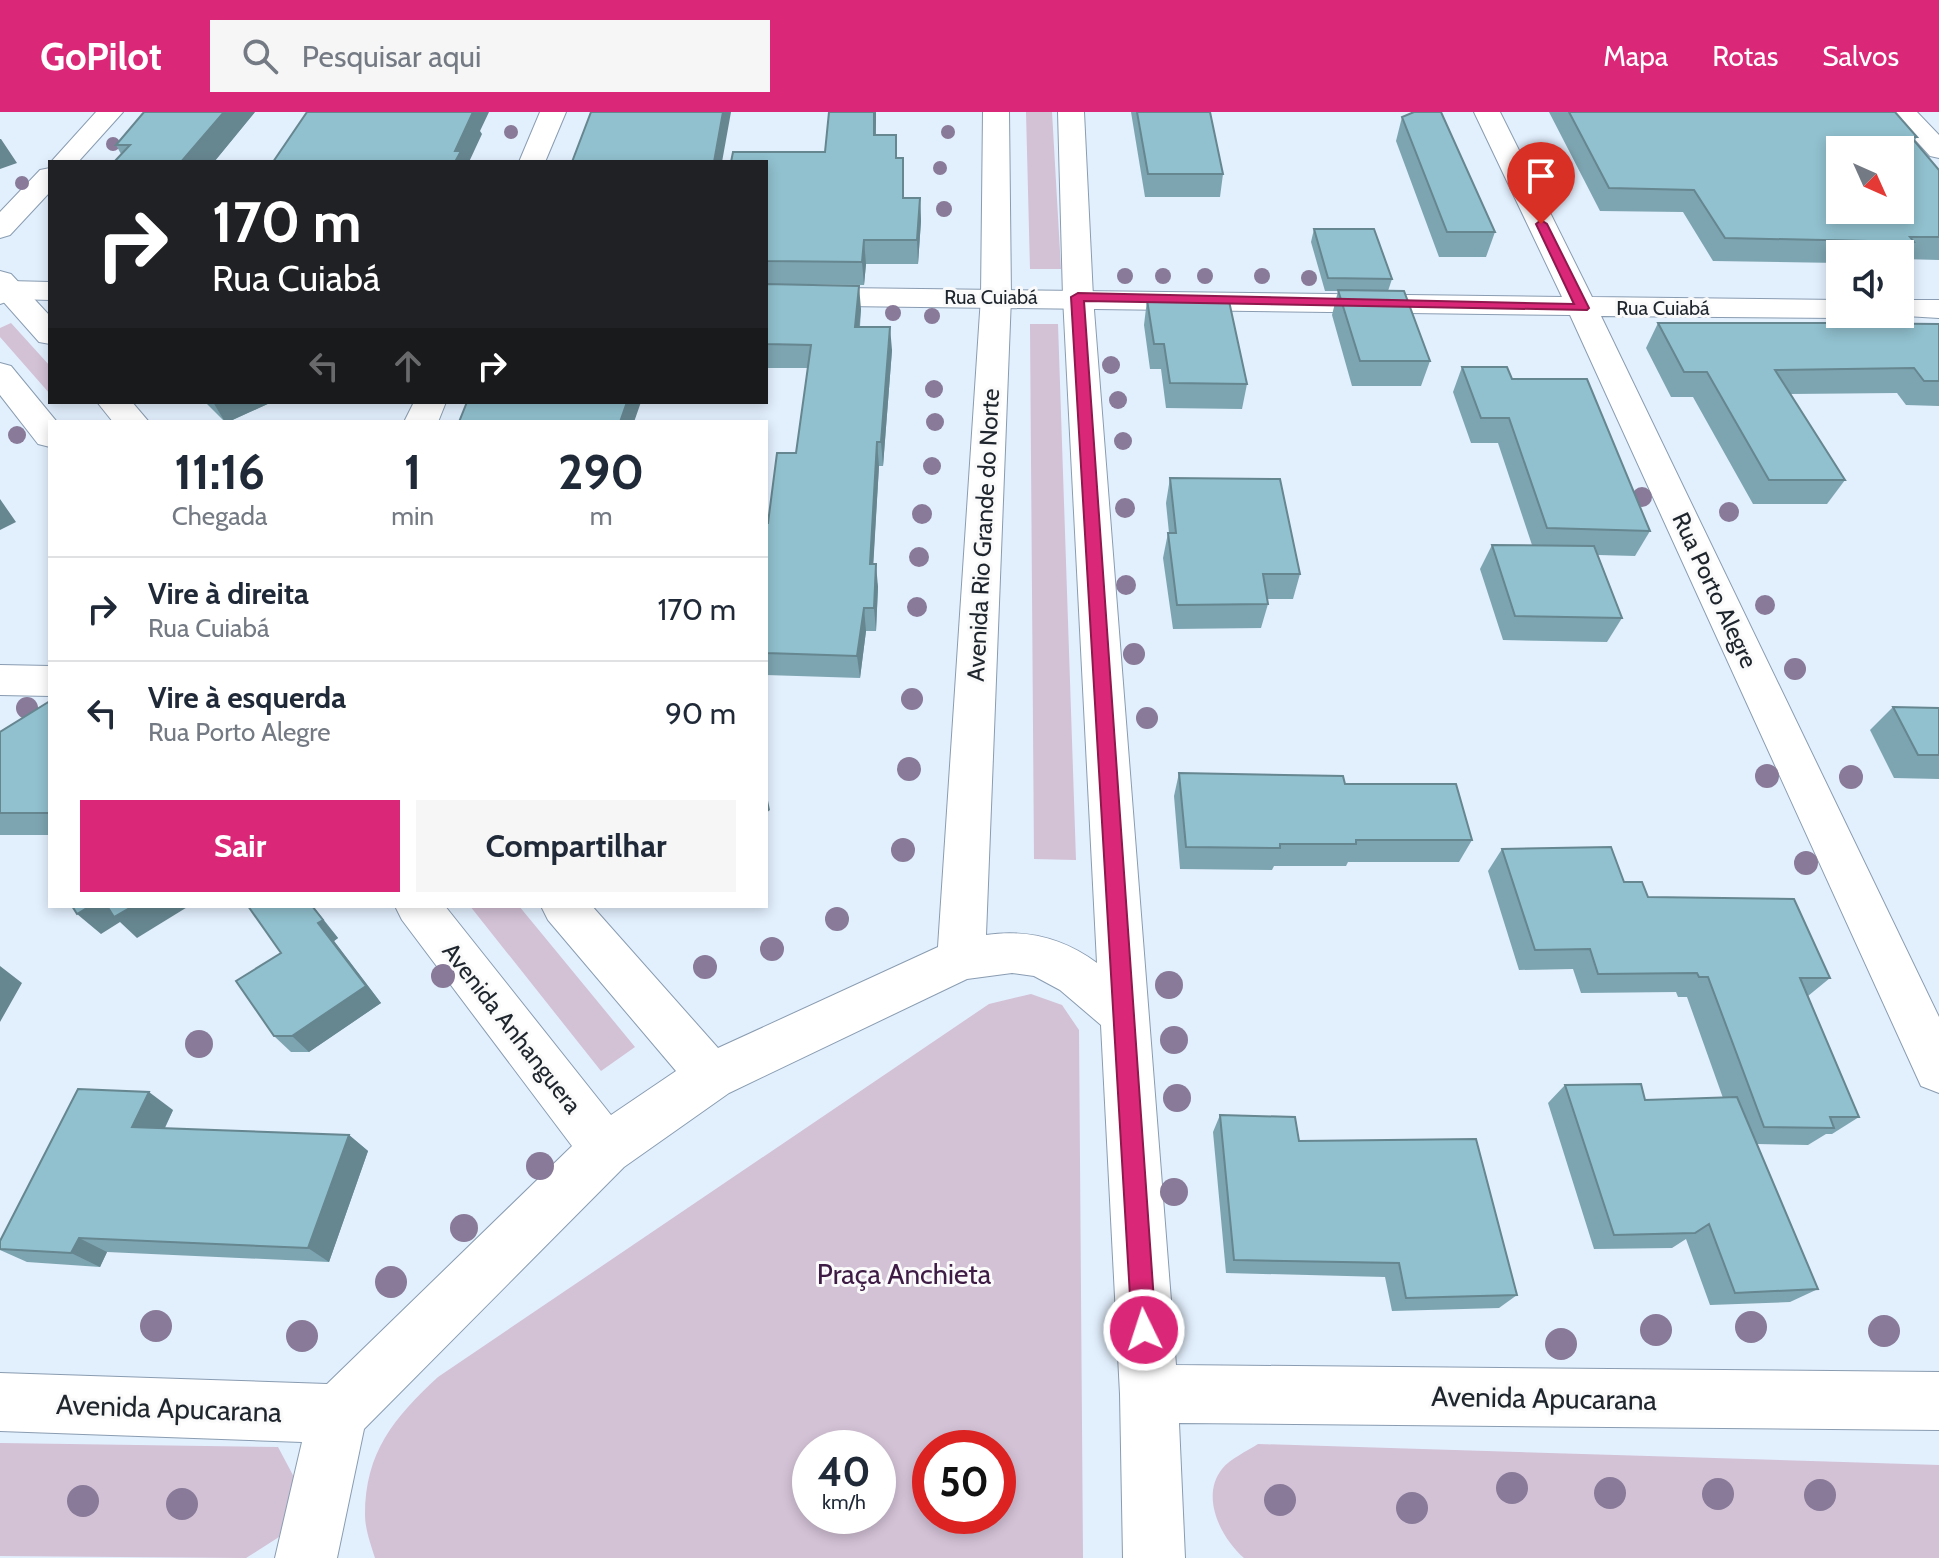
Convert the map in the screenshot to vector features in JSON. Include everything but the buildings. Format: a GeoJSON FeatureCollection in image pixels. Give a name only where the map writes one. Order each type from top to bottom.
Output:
{"type":"FeatureCollection","features":[{"type":"Feature","properties":{"kind":"street"},"geometry":{"type":"LineString","coordinates":[[65,160],[110,112]]}},
{"type":"Feature","properties":{"kind":"street"},"geometry":{"type":"LineString","coordinates":[[533,160],[553,112]]}},
{"type":"Feature","properties":{"kind":"street","name":"Avenida Rio Grande do Norte"},"geometry":{"type":"LineString","coordinates":[[961,959],[996,297],[996,112]]}},
{"type":"Feature","properties":{"kind":"street"},"geometry":{"type":"LineString","coordinates":[[1071,112],[1078,297],[1149,1394],[1154,1558]]}},
{"type":"Feature","properties":{"kind":"street","name":"Rua Porto Alegre"},"geometry":{"type":"LineString","coordinates":[[1487,112],[1939,1070]]}},
{"type":"Feature","properties":{"kind":"street"},"geometry":{"type":"LineString","coordinates":[[1903,112],[1939,150]]}},
{"type":"Feature","properties":{"kind":"street"},"geometry":{"type":"LineString","coordinates":[[0,229],[48,178]]}},
{"type":"Feature","properties":{"kind":"street"},"geometry":{"type":"LineString","coordinates":[[3,288],[48,291]]}},
{"type":"Feature","properties":{"kind":"street"},"geometry":{"type":"LineString","coordinates":[[3,288],[48,333]]}},
{"type":"Feature","properties":{"kind":"street","name":"Rua Cuiabá"},"geometry":{"type":"LineString","coordinates":[[768,296],[1078,297],[1582,308],[1826,309]]}},
{"type":"Feature","properties":{"kind":"street"},"geometry":{"type":"LineString","coordinates":[[1914,309],[1939,309]]}},
{"type":"Feature","properties":{"kind":"street"},"geometry":{"type":"LineString","coordinates":[[0,373],[48,433]]}},
{"type":"Feature","properties":{"kind":"street"},"geometry":{"type":"LineString","coordinates":[[115,404],[130,420]]}},
{"type":"Feature","properties":{"kind":"street"},"geometry":{"type":"LineString","coordinates":[[0,680],[48,681]]}},
{"type":"Feature","properties":{"kind":"street","name":"Avenida Anhanguera"},"geometry":{"type":"LineString","coordinates":[[420,908],[606,1149]]}},
{"type":"Feature","properties":{"kind":"street"},"geometry":{"type":"LineString","coordinates":[[566,908],[711,1076]]}},
{"type":"Feature","properties":{"kind":"street"},"geometry":{"type":"LineString","coordinates":[[306,1558],[338,1414],[606,1149],[711,1076],[961,959],[1012,952],[1042,956],[1077,975],[1122,1013]]}},
{"type":"Feature","properties":{"kind":"street","name":"Avenida Apucarana"},"geometry":{"type":"LineString","coordinates":[[1149,1394],[1939,1401]]}},
{"type":"Feature","properties":{"kind":"street","name":"Avenida Apucarana"},"geometry":{"type":"LineString","coordinates":[[0,1402],[338,1414]]}},
{"type":"Feature","properties":{"kind":"green space"},"geometry":{"type":"Polygon","coordinates":[[[1026,112],[1052,112],[1061,269],[1030,269],[1026,112]]]}},
{"type":"Feature","properties":{"kind":"green space"},"geometry":{"type":"Polygon","coordinates":[[[11,323],[48,364],[48,392],[0,337],[0,328],[11,323]]]}},
{"type":"Feature","properties":{"kind":"green space"},"geometry":{"type":"Polygon","coordinates":[[[1030,324],[1058,324],[1076,860],[1034,859],[1030,324]]]}},
{"type":"Feature","properties":{"kind":"green space"},"geometry":{"type":"Polygon","coordinates":[[[472,908],[521,908],[635,1047],[601,1071],[472,908]]]}},
{"type":"Feature","properties":{"kind":"green space","name":"Praça Anchieta"},"geometry":{"type":"Polygon","coordinates":[[[1031,994],[1062,1005],[1079,1030],[1083,1558],[375,1558],[365,1515],[366,1493],[376,1454],[408,1407],[438,1377],[989,1004],[1031,994]]]}},
{"type":"Feature","properties":{"kind":"green space"},"geometry":{"type":"Polygon","coordinates":[[[0,1443],[278,1447],[295,1479],[279,1537],[246,1558],[0,1556],[0,1443]]]}},
{"type":"Feature","properties":{"kind":"green space"},"geometry":{"type":"Polygon","coordinates":[[[1258,1444],[1939,1465],[1939,1558],[1244,1558],[1221,1528],[1213,1504],[1213,1492],[1225,1465],[1258,1444]]]}},
{"type":"Feature","properties":{"kind":"route"},"geometry":{"type":"LineString","coordinates":[[1144,1330],[1078,297],[1582,308],[1541,224]]}}]}
